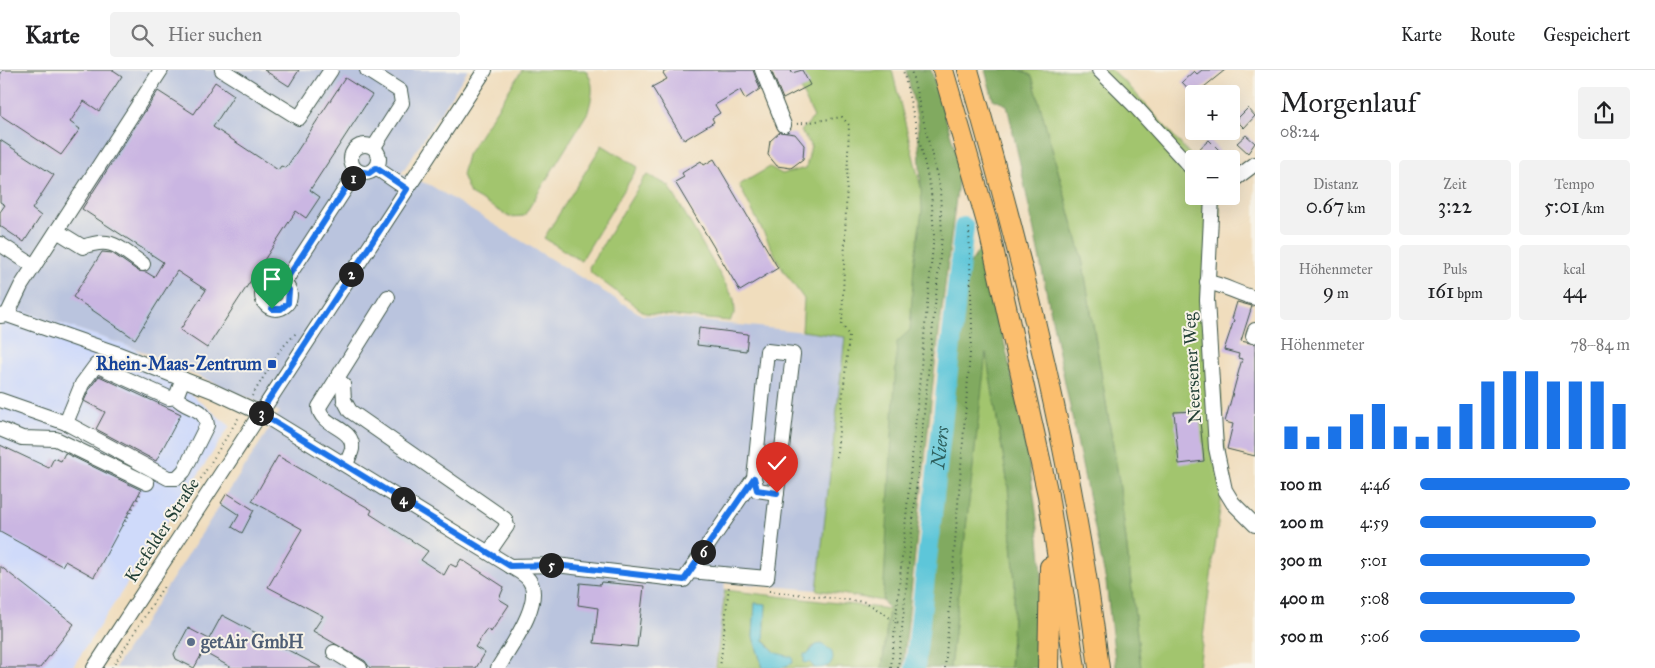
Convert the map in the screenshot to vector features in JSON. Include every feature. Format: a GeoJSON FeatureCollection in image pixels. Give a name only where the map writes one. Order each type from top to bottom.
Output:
{"type":"FeatureCollection","features":[{"type":"Feature","properties":{"kind":"highway"},"geometry":{"type":"LineString","coordinates":[[943,70],[988,226],[1048,495],[1075,668]]}},
{"type":"Feature","properties":{"kind":"highway"},"geometry":{"type":"LineString","coordinates":[[968,70],[994,160],[1037,326],[1055,407],[1088,588],[1099,668]]}},
{"type":"Feature","properties":{"kind":"highway"},"geometry":{"type":"LineString","coordinates":[[1048,495],[1048,668]]}},
{"type":"Feature","properties":{"kind":"street"},"geometry":{"type":"LineString","coordinates":[[161,70],[3,316],[183,379],[246,406],[346,464],[510,566],[529,580],[534,595],[529,614],[498,668]]}},
{"type":"Feature","properties":{"kind":"street"},"geometry":{"type":"LineString","coordinates":[[222,70],[299,118],[331,70]]}},
{"type":"Feature","properties":{"kind":"street"},"geometry":{"type":"LineString","coordinates":[[367,70],[400,91],[402,97],[402,103],[374,147]]}},
{"type":"Feature","properties":{"kind":"street","name":"Krefelder Straße"},"geometry":{"type":"LineString","coordinates":[[94,668],[485,70]]}},
{"type":"Feature","properties":{"kind":"street"},"geometry":{"type":"LineString","coordinates":[[762,70],[784,125]]}},
{"type":"Feature","properties":{"kind":"street"},"geometry":{"type":"LineString","coordinates":[[1099,70],[1185,161]]}},
{"type":"Feature","properties":{"kind":"street"},"geometry":{"type":"LineString","coordinates":[[365,144],[374,147],[379,155],[376,168],[369,173],[357,171],[351,164],[353,151],[365,144]]}},
{"type":"Feature","properties":{"kind":"street"},"geometry":{"type":"LineString","coordinates":[[1240,175],[1255,164]]}},
{"type":"Feature","properties":{"kind":"street"},"geometry":{"type":"LineString","coordinates":[[376,168],[407,189]]}},
{"type":"Feature","properties":{"kind":"street"},"geometry":{"type":"LineString","coordinates":[[284,283],[357,171]]}},
{"type":"Feature","properties":{"kind":"street","name":"Neersener Weg"},"geometry":{"type":"LineString","coordinates":[[1211,205],[1207,282],[1210,363],[1220,474],[1229,497],[1255,524]]}},
{"type":"Feature","properties":{"kind":"street"},"geometry":{"type":"LineString","coordinates":[[57,231],[83,247],[97,241],[108,241],[143,264]]}},
{"type":"Feature","properties":{"kind":"street"},"geometry":{"type":"LineString","coordinates":[[0,244],[34,266]]}},
{"type":"Feature","properties":{"kind":"street"},"geometry":{"type":"LineString","coordinates":[[1207,282],[1223,285],[1235,293],[1255,298]]}},
{"type":"Feature","properties":{"kind":"street"},"geometry":{"type":"LineString","coordinates":[[346,464],[352,448],[351,440],[319,413],[319,407],[388,296]]}},
{"type":"Feature","properties":{"kind":"street"},"geometry":{"type":"LineString","coordinates":[[690,571],[767,578],[777,493],[793,354],[767,351],[754,478],[757,490],[777,493]]}},
{"type":"Feature","properties":{"kind":"street"},"geometry":{"type":"LineString","coordinates":[[66,423],[82,384],[96,364],[169,398],[176,397]]}},
{"type":"Feature","properties":{"kind":"street"},"geometry":{"type":"LineString","coordinates":[[176,397],[183,379]]}},
{"type":"Feature","properties":{"kind":"street"},"geometry":{"type":"LineString","coordinates":[[336,379],[342,384],[344,400],[350,411],[505,519],[507,526],[488,552]]}},
{"type":"Feature","properties":{"kind":"street"},"geometry":{"type":"LineString","coordinates":[[0,400],[66,423],[168,478],[177,478],[184,470],[207,425],[206,417],[200,411],[181,403],[176,397]]}},
{"type":"Feature","properties":{"kind":"street"},"geometry":{"type":"LineString","coordinates":[[0,428],[22,438],[56,439],[147,483]]}},
{"type":"Feature","properties":{"kind":"street"},"geometry":{"type":"LineString","coordinates":[[510,566],[556,565],[684,580],[754,478]]}},
{"type":"Feature","properties":{"kind":"street"},"geometry":{"type":"LineString","coordinates":[[334,652],[360,668]]}},
{"type":"Feature","properties":{"kind":"path"},"geometry":{"type":"LineString","coordinates":[[891,668],[934,214],[927,170],[903,70]]}},
{"type":"Feature","properties":{"kind":"path"},"geometry":{"type":"LineString","coordinates":[[898,668],[942,237],[940,188],[911,70]]}},
{"type":"Feature","properties":{"kind":"path"},"geometry":{"type":"LineString","coordinates":[[784,125],[842,117],[849,125],[842,324],[849,336],[836,460]]}},
{"type":"Feature","properties":{"kind":"path"},"geometry":{"type":"LineString","coordinates":[[945,668],[972,328],[969,227]]}},
{"type":"Feature","properties":{"kind":"path"},"geometry":{"type":"LineString","coordinates":[[174,522],[280,350],[298,331]]}},
{"type":"Feature","properties":{"kind":"path"},"geometry":{"type":"LineString","coordinates":[[123,526],[147,483]]}},
{"type":"Feature","properties":{"kind":"path"},"geometry":{"type":"LineString","coordinates":[[720,668],[729,586]]}},
{"type":"Feature","properties":{"kind":"path"},"geometry":{"type":"LineString","coordinates":[[768,591],[866,602],[896,622],[903,623]]}},
{"type":"Feature","properties":{"kind":"shaded area"},"geometry":{"type":"Polygon","coordinates":[[[0,70],[468,70],[401,174],[430,185],[642,315],[845,336],[817,590],[725,582],[715,668],[115,668],[280,412],[134,348],[0,303],[0,70]]]}},
{"type":"Feature","properties":{"kind":"shaded area"},"geometry":{"type":"Polygon","coordinates":[[[0,303],[134,348],[230,426],[72,668],[0,668],[0,303]]]}},
{"type":"Feature","properties":{"kind":"green space"},"geometry":{"type":"Polygon","coordinates":[[[522,70],[585,70],[591,80],[592,96],[588,112],[524,216],[510,217],[470,194],[462,175],[467,155],[522,70]]]}},
{"type":"Feature","properties":{"kind":"green space"},"geometry":{"type":"Polygon","coordinates":[[[791,70],[892,70],[929,220],[883,601],[817,590],[845,337],[802,331],[804,299],[783,270],[739,185],[770,167],[782,174],[806,168],[811,146],[801,131],[814,117],[791,70]]]}},
{"type":"Feature","properties":{"kind":"green space"},"geometry":{"type":"Polygon","coordinates":[[[906,70],[931,70],[960,166],[934,373],[903,668],[882,668],[889,609],[883,601],[897,342],[910,330],[914,264],[922,211],[918,121],[906,70]]]}},
{"type":"Feature","properties":{"kind":"green space"},"geometry":{"type":"Polygon","coordinates":[[[985,70],[1021,70],[1032,76],[1082,258],[1119,481],[1141,668],[1116,668],[1106,582],[1021,168],[1007,105],[993,99],[985,70]]]}},
{"type":"Feature","properties":{"kind":"green space"},"geometry":{"type":"Polygon","coordinates":[[[1021,70],[1111,70],[1130,87],[1186,150],[1185,205],[1219,205],[1221,214],[1214,301],[1226,463],[1199,668],[1141,668],[1119,481],[1082,258],[1032,76],[1021,70]]]}},
{"type":"Feature","properties":{"kind":"green space"},"geometry":{"type":"Polygon","coordinates":[[[602,145],[638,167],[581,261],[544,238],[602,145]]]}},
{"type":"Feature","properties":{"kind":"green space"},"geometry":{"type":"Polygon","coordinates":[[[648,175],[669,186],[734,299],[735,312],[730,321],[645,313],[591,273],[589,267],[644,178],[648,175]]]}},
{"type":"Feature","properties":{"kind":"green space"},"geometry":{"type":"Polygon","coordinates":[[[982,245],[1030,468],[1041,559],[1043,604],[1040,668],[1010,668],[1015,584],[1008,485],[986,353],[950,668],[922,668],[954,357],[968,267],[982,245]]]}},
{"type":"Feature","properties":{"kind":"green space"},"geometry":{"type":"Polygon","coordinates":[[[986,350],[1008,485],[1015,584],[1010,668],[950,668],[986,350]]]}},
{"type":"Feature","properties":{"kind":"green space"},"geometry":{"type":"Polygon","coordinates":[[[725,590],[889,609],[882,668],[827,668],[821,644],[812,647],[809,653],[809,661],[815,668],[781,668],[783,666],[776,653],[764,640],[766,604],[755,603],[753,637],[763,668],[716,668],[725,590]]]}},
{"type":"Feature","properties":{"kind":"water"},"geometry":{"type":"Polygon","coordinates":[[[755,603],[766,604],[764,641],[776,653],[792,657],[793,663],[781,668],[763,668],[753,637],[755,603]]]}},
{"type":"Feature","properties":{"kind":"water"},"geometry":{"type":"Polygon","coordinates":[[[821,644],[831,650],[833,655],[832,662],[827,666],[815,668],[809,662],[804,663],[804,654],[808,654],[816,645],[821,644]]]}},
{"type":"Feature","properties":{"kind":"building"},"geometry":{"type":"Polygon","coordinates":[[[3,70],[113,70],[122,76],[99,111],[84,101],[70,122],[80,129],[61,155],[0,115],[0,75],[3,70]]]}},
{"type":"Feature","properties":{"kind":"building"},"geometry":{"type":"Polygon","coordinates":[[[264,70],[299,70],[289,86],[264,70]]]}},
{"type":"Feature","properties":{"kind":"building"},"geometry":{"type":"Polygon","coordinates":[[[668,70],[753,70],[760,89],[745,99],[740,90],[715,105],[720,113],[712,118],[714,122],[684,140],[652,87],[667,79],[663,73],[668,70]]]}},
{"type":"Feature","properties":{"kind":"building"},"geometry":{"type":"Polygon","coordinates":[[[771,70],[791,70],[792,73],[802,70],[810,85],[783,99],[771,70]]]}},
{"type":"Feature","properties":{"kind":"building"},"geometry":{"type":"Polygon","coordinates":[[[1202,70],[1225,70],[1206,85],[1185,85],[1182,82],[1194,71],[1197,74],[1202,70]]]}},
{"type":"Feature","properties":{"kind":"building"},"geometry":{"type":"Polygon","coordinates":[[[345,78],[372,95],[310,190],[320,197],[306,218],[296,211],[207,348],[180,330],[206,290],[177,271],[135,339],[73,297],[102,252],[112,253],[138,271],[146,272],[154,277],[163,262],[82,209],[158,91],[194,114],[215,82],[234,95],[213,127],[278,170],[281,166],[286,168],[345,78]]]}},
{"type":"Feature","properties":{"kind":"building"},"geometry":{"type":"Polygon","coordinates":[[[1248,108],[1255,116],[1244,128],[1240,124],[1240,116],[1248,108]]]}},
{"type":"Feature","properties":{"kind":"building"},"geometry":{"type":"Polygon","coordinates":[[[780,132],[795,134],[804,145],[803,159],[791,168],[777,166],[768,155],[770,141],[780,132]]]}},
{"type":"Feature","properties":{"kind":"building"},"geometry":{"type":"Polygon","coordinates":[[[1246,135],[1255,143],[1248,153],[1237,143],[1246,135]]]}},
{"type":"Feature","properties":{"kind":"building"},"geometry":{"type":"Polygon","coordinates":[[[0,140],[54,175],[32,209],[41,216],[24,242],[0,226],[0,212],[5,205],[0,202],[0,140]]]}},
{"type":"Feature","properties":{"kind":"building"},"geometry":{"type":"Polygon","coordinates":[[[1209,140],[1219,150],[1198,150],[1209,140]]]}},
{"type":"Feature","properties":{"kind":"building"},"geometry":{"type":"Polygon","coordinates":[[[714,159],[778,268],[740,291],[675,182],[684,177],[682,173],[701,161],[704,165],[714,159]]]}},
{"type":"Feature","properties":{"kind":"building"},"geometry":{"type":"Polygon","coordinates":[[[1237,302],[1252,306],[1241,341],[1255,344],[1255,456],[1227,449],[1233,424],[1225,422],[1242,359],[1238,358],[1239,354],[1224,350],[1234,320],[1232,319],[1237,302]]]}},
{"type":"Feature","properties":{"kind":"building"},"geometry":{"type":"Polygon","coordinates":[[[699,328],[748,334],[746,351],[697,345],[699,328]]]}},
{"type":"Feature","properties":{"kind":"building"},"geometry":{"type":"Polygon","coordinates":[[[99,376],[181,414],[156,461],[96,429],[105,412],[84,401],[90,388],[99,376]]]}},
{"type":"Feature","properties":{"kind":"building"},"geometry":{"type":"Polygon","coordinates":[[[1199,411],[1204,461],[1179,464],[1174,412],[1199,411]]]}},
{"type":"Feature","properties":{"kind":"building"},"geometry":{"type":"Polygon","coordinates":[[[0,445],[49,468],[54,458],[61,461],[65,453],[141,490],[94,577],[65,561],[62,566],[0,532],[0,445]]]}},
{"type":"Feature","properties":{"kind":"building"},"geometry":{"type":"Polygon","coordinates":[[[278,456],[372,510],[370,514],[428,551],[421,560],[444,575],[450,564],[456,567],[461,559],[504,587],[499,599],[509,605],[491,632],[487,629],[475,647],[485,653],[476,668],[370,668],[365,661],[313,631],[323,616],[268,587],[302,529],[252,501],[278,456]]]}},
{"type":"Feature","properties":{"kind":"building"},"geometry":{"type":"Polygon","coordinates":[[[227,493],[254,510],[242,533],[232,527],[239,515],[221,503],[227,493]]]}},
{"type":"Feature","properties":{"kind":"building"},"geometry":{"type":"Polygon","coordinates":[[[0,566],[74,624],[40,668],[0,668],[0,566]]]}},
{"type":"Feature","properties":{"kind":"building"},"geometry":{"type":"Polygon","coordinates":[[[601,582],[644,586],[637,647],[594,643],[598,608],[578,605],[580,583],[600,585],[601,582]]]}},
{"type":"Feature","properties":{"kind":"building"},"geometry":{"type":"Polygon","coordinates":[[[222,615],[322,668],[232,668],[203,652],[194,668],[176,659],[174,654],[188,628],[209,639],[222,615]]]}},
{"type":"Feature","properties":{"kind":"waterway","name":"Niers"},"geometry":{"type":"LineString","coordinates":[[915,668],[964,227]]}},
{"type":"Feature","properties":{"kind":"place","name":"Rhein-Maas-Zentrum"},"geometry":{"type":"Point","coordinates":[272,364]}},
{"type":"Feature","properties":{"kind":"place","name":"getAir GmbH"},"geometry":{"type":"Point","coordinates":[191,642]}},
{"type":"Feature","properties":{"kind":"route"},"geometry":{"type":"LineString","coordinates":[[272,309],[281,309],[288,303],[290,294],[284,283],[357,171],[365,174],[376,168],[407,189],[260,413],[302,436],[510,566],[556,565],[684,580],[754,478],[757,490],[777,493]]}}]}
